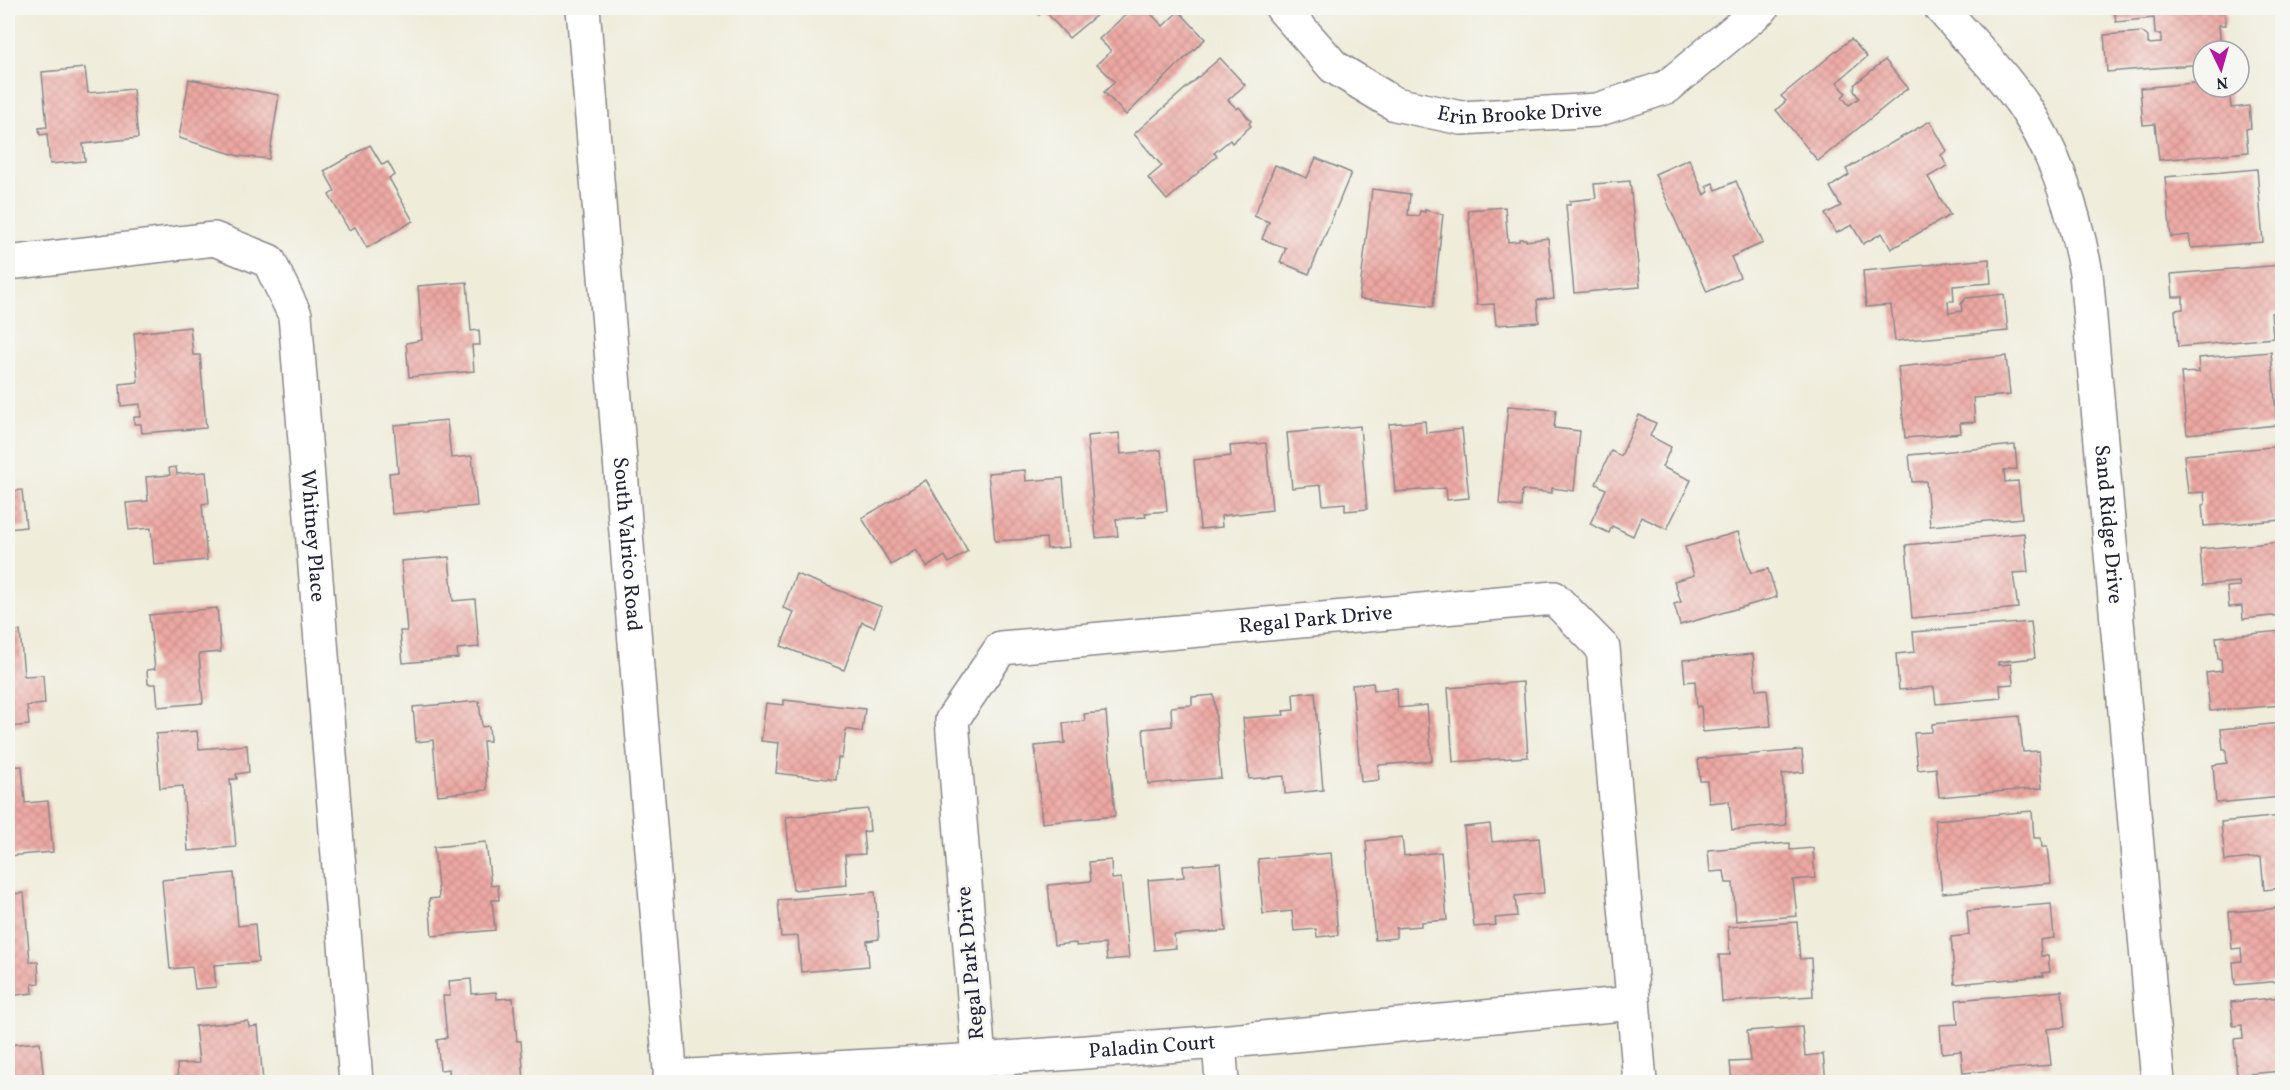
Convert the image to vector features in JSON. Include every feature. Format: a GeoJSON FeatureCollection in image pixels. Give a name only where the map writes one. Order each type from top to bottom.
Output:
{"type":"FeatureCollection","features":[{"type":"Feature","properties":{"kind":"street","name":"South Valrico Road"},"geometry":{"type":"LineString","coordinates":[[583,8],[671,1080]]}},
{"type":"Feature","properties":{"kind":"street","name":"Erin Brooke Drive"},"geometry":{"type":"LineString","coordinates":[[1282,8],[1334,67],[1395,104],[1461,118],[1597,111],[1667,87],[1762,8]]}},
{"type":"Feature","properties":{"kind":"street","name":"Sand Ridge Drive"},"geometry":{"type":"LineString","coordinates":[[1941,8],[2008,85],[2037,127],[2067,198],[2081,248],[2086,273],[2158,1083]]}},
{"type":"Feature","properties":{"kind":"street","name":"Whitney Place"},"geometry":{"type":"LineString","coordinates":[[8,263],[214,239],[269,261],[295,315],[356,1083]]}},
{"type":"Feature","properties":{"kind":"street","name":"Regal Park Drive"},"geometry":{"type":"LineString","coordinates":[[979,1060],[952,720],[1001,648],[1554,598],[1603,648],[1640,1083]]}},
{"type":"Feature","properties":{"kind":"street","name":"Paladin Court"},"geometry":{"type":"LineString","coordinates":[[671,1080],[1219,1042],[1633,1003]]}},
{"type":"Feature","properties":{"kind":"street"},"geometry":{"type":"LineString","coordinates":[[1219,1042],[1222,1083]]}},
{"type":"Feature","properties":{"kind":"building"},"geometry":{"type":"Polygon","coordinates":[[[1032,8],[1105,8],[1069,38],[1045,11],[1039,15],[1032,8]]]}},
{"type":"Feature","properties":{"kind":"building"},"geometry":{"type":"Polygon","coordinates":[[[1133,8],[1145,8],[1163,26],[1179,11],[1205,39],[1126,115],[1104,92],[1115,82],[1097,64],[1111,51],[1099,39],[1133,8]]]}},
{"type":"Feature","properties":{"kind":"building"},"geometry":{"type":"Polygon","coordinates":[[[2114,8],[2225,8],[2226,25],[2219,25],[2220,39],[2191,39],[2191,65],[2107,72],[2104,35],[2142,32],[2148,37],[2148,44],[2161,43],[2161,34],[2155,34],[2154,18],[2116,22],[2114,8]]]}},
{"type":"Feature","properties":{"kind":"building"},"geometry":{"type":"Polygon","coordinates":[[[1851,39],[1867,57],[1837,82],[1846,93],[1842,97],[1849,105],[1859,98],[1854,91],[1855,84],[1885,60],[1908,88],[1818,161],[1776,110],[1786,101],[1781,96],[1851,39]]]}},
{"type":"Feature","properties":{"kind":"building"},"geometry":{"type":"Polygon","coordinates":[[[1220,58],[1245,85],[1228,100],[1237,109],[1239,107],[1251,121],[1249,124],[1251,126],[1232,143],[1230,140],[1214,153],[1217,156],[1167,200],[1148,178],[1162,166],[1134,134],[1220,58]]]}},
{"type":"Feature","properties":{"kind":"building"},"geometry":{"type":"Polygon","coordinates":[[[85,68],[88,93],[133,89],[138,138],[83,144],[85,161],[50,164],[47,134],[40,135],[39,128],[47,127],[42,72],[85,68]]]}},
{"type":"Feature","properties":{"kind":"building"},"geometry":{"type":"Polygon","coordinates":[[[189,79],[279,95],[269,159],[239,156],[179,138],[189,79]]]}},
{"type":"Feature","properties":{"kind":"building"},"geometry":{"type":"Polygon","coordinates":[[[2191,83],[2191,99],[2230,99],[2231,108],[2249,106],[2251,128],[2246,129],[2248,152],[2159,160],[2155,124],[2143,125],[2140,88],[2191,83]]]}},
{"type":"Feature","properties":{"kind":"building"},"geometry":{"type":"Polygon","coordinates":[[[1930,121],[1947,151],[1941,155],[1947,166],[1928,177],[1950,215],[1891,249],[1882,233],[1863,244],[1852,225],[1836,233],[1825,214],[1841,206],[1830,187],[1849,175],[1846,169],[1930,121]]]}},
{"type":"Feature","properties":{"kind":"building"},"geometry":{"type":"Polygon","coordinates":[[[370,145],[382,165],[388,162],[395,175],[389,178],[413,221],[367,248],[355,227],[349,230],[329,195],[335,191],[324,171],[370,145]]]}},
{"type":"Feature","properties":{"kind":"building"},"geometry":{"type":"Polygon","coordinates":[[[1316,158],[1351,173],[1309,274],[1280,262],[1286,248],[1262,239],[1269,222],[1254,216],[1275,165],[1307,178],[1316,158]]]}},
{"type":"Feature","properties":{"kind":"building"},"geometry":{"type":"Polygon","coordinates":[[[1689,159],[1704,195],[1709,192],[1706,186],[1713,183],[1716,190],[1736,181],[1763,243],[1731,257],[1740,277],[1707,292],[1655,174],[1689,159]]]}},
{"type":"Feature","properties":{"kind":"building"},"geometry":{"type":"Polygon","coordinates":[[[2257,169],[2263,242],[2191,248],[2189,235],[2171,237],[2165,177],[2257,169]]]}},
{"type":"Feature","properties":{"kind":"building"},"geometry":{"type":"Polygon","coordinates":[[[1630,181],[1640,287],[1574,293],[1566,205],[1570,205],[1570,201],[1596,198],[1594,184],[1630,181]]]}},
{"type":"Feature","properties":{"kind":"building"},"geometry":{"type":"Polygon","coordinates":[[[1372,189],[1410,194],[1408,215],[1419,216],[1420,211],[1425,212],[1425,210],[1443,214],[1433,307],[1359,299],[1372,189]]]}},
{"type":"Feature","properties":{"kind":"building"},"geometry":{"type":"Polygon","coordinates":[[[1505,207],[1508,242],[1519,241],[1519,239],[1526,239],[1526,241],[1548,238],[1554,298],[1537,300],[1539,322],[1496,325],[1494,304],[1477,305],[1468,210],[1505,207]]]}},
{"type":"Feature","properties":{"kind":"building"},"geometry":{"type":"Polygon","coordinates":[[[1989,259],[1991,283],[1953,286],[1954,301],[1948,301],[1949,313],[1962,311],[1961,304],[1966,298],[2004,294],[2008,331],[1895,341],[1891,305],[1866,307],[1863,271],[1989,259]]]}},
{"type":"Feature","properties":{"kind":"building"},"geometry":{"type":"Polygon","coordinates":[[[2282,265],[2282,312],[2271,313],[2273,338],[2178,347],[2175,310],[2183,309],[2183,297],[2173,297],[2171,274],[2282,265]]]}},
{"type":"Feature","properties":{"kind":"building"},"geometry":{"type":"Polygon","coordinates":[[[467,282],[471,331],[479,330],[480,345],[472,345],[474,371],[409,377],[406,343],[422,340],[418,286],[467,282]]]}},
{"type":"Feature","properties":{"kind":"building"},"geometry":{"type":"Polygon","coordinates":[[[190,327],[193,355],[200,355],[206,428],[142,433],[141,424],[134,424],[134,417],[141,417],[140,404],[121,406],[120,384],[138,382],[134,333],[190,327]]]}},
{"type":"Feature","properties":{"kind":"building"},"geometry":{"type":"Polygon","coordinates":[[[2271,352],[2277,425],[2187,434],[2181,373],[2199,372],[2198,358],[2271,352]]]}},
{"type":"Feature","properties":{"kind":"building"},"geometry":{"type":"Polygon","coordinates":[[[2006,356],[2010,395],[1973,398],[1975,422],[1960,423],[1961,433],[1905,438],[1898,367],[2006,356]]]}},
{"type":"Feature","properties":{"kind":"building"},"geometry":{"type":"Polygon","coordinates":[[[1508,406],[1556,410],[1554,428],[1580,431],[1574,491],[1552,488],[1552,493],[1522,490],[1521,507],[1499,504],[1508,406]]]}},
{"type":"Feature","properties":{"kind":"building"},"geometry":{"type":"Polygon","coordinates":[[[1639,415],[1656,423],[1650,436],[1671,447],[1662,467],[1691,480],[1667,529],[1641,517],[1633,536],[1612,526],[1609,533],[1590,524],[1606,489],[1596,484],[1611,451],[1621,456],[1639,415]]]}},
{"type":"Feature","properties":{"kind":"building"},"geometry":{"type":"Polygon","coordinates":[[[447,420],[451,458],[472,456],[477,506],[392,514],[389,473],[398,472],[394,425],[447,420]]]}},
{"type":"Feature","properties":{"kind":"building"},"geometry":{"type":"Polygon","coordinates":[[[1425,421],[1426,433],[1462,429],[1469,498],[1447,500],[1446,488],[1395,492],[1389,424],[1425,421]]]}},
{"type":"Feature","properties":{"kind":"building"},"geometry":{"type":"Polygon","coordinates":[[[1360,426],[1367,509],[1345,511],[1345,503],[1323,505],[1321,485],[1292,488],[1287,433],[1360,426]]]}},
{"type":"Feature","properties":{"kind":"building"},"geometry":{"type":"Polygon","coordinates":[[[1119,433],[1121,454],[1161,450],[1167,511],[1145,513],[1146,517],[1116,519],[1118,536],[1096,538],[1087,436],[1119,433]]]}},
{"type":"Feature","properties":{"kind":"building"},"geometry":{"type":"Polygon","coordinates":[[[1266,443],[1272,510],[1221,516],[1222,527],[1200,529],[1194,460],[1231,456],[1230,446],[1266,443]]]}},
{"type":"Feature","properties":{"kind":"building"},"geometry":{"type":"Polygon","coordinates":[[[2015,445],[2017,469],[2004,470],[2005,482],[2018,481],[2022,518],[1930,526],[1926,481],[1912,482],[1909,455],[2015,445]]]}},
{"type":"Feature","properties":{"kind":"building"},"geometry":{"type":"Polygon","coordinates":[[[2282,446],[2282,520],[2204,526],[2202,505],[2205,504],[2204,492],[2188,493],[2184,455],[2282,446]]]}},
{"type":"Feature","properties":{"kind":"building"},"geometry":{"type":"Polygon","coordinates":[[[176,467],[177,474],[206,472],[209,503],[202,504],[207,560],[154,565],[151,528],[129,530],[126,503],[148,501],[146,477],[170,475],[169,468],[176,467]]]}},
{"type":"Feature","properties":{"kind":"building"},"geometry":{"type":"Polygon","coordinates":[[[1025,470],[1026,481],[1063,478],[1069,547],[1047,549],[1046,538],[995,541],[988,473],[1025,470]]]}},
{"type":"Feature","properties":{"kind":"building"},"geometry":{"type":"Polygon","coordinates":[[[926,480],[968,551],[949,563],[945,556],[927,567],[916,550],[891,565],[862,518],[926,480]]]}},
{"type":"Feature","properties":{"kind":"building"},"geometry":{"type":"Polygon","coordinates":[[[22,490],[26,527],[8,529],[8,492],[22,490]]]}},
{"type":"Feature","properties":{"kind":"building"},"geometry":{"type":"Polygon","coordinates":[[[1738,532],[1751,573],[1768,569],[1777,597],[1680,625],[1674,604],[1681,602],[1674,581],[1694,575],[1685,547],[1738,532]]]}},
{"type":"Feature","properties":{"kind":"building"},"geometry":{"type":"Polygon","coordinates":[[[2024,533],[2028,572],[2013,573],[2018,608],[1912,618],[1906,545],[2024,533]]]}},
{"type":"Feature","properties":{"kind":"building"},"geometry":{"type":"Polygon","coordinates":[[[2282,542],[2282,615],[2243,619],[2242,606],[2229,607],[2227,587],[2240,586],[2239,582],[2203,585],[2200,549],[2282,542]]]}},
{"type":"Feature","properties":{"kind":"building"},"geometry":{"type":"Polygon","coordinates":[[[9,548],[12,582],[8,582],[9,548]]]}},
{"type":"Feature","properties":{"kind":"building"},"geometry":{"type":"Polygon","coordinates":[[[449,557],[453,601],[475,599],[479,647],[457,649],[458,658],[403,663],[400,631],[407,631],[401,561],[449,557]]]}},
{"type":"Feature","properties":{"kind":"building"},"geometry":{"type":"Polygon","coordinates":[[[796,574],[882,607],[874,627],[862,622],[844,670],[781,646],[794,612],[783,608],[796,574]]]}},
{"type":"Feature","properties":{"kind":"building"},"geometry":{"type":"Polygon","coordinates":[[[217,608],[221,652],[199,654],[203,703],[158,707],[156,684],[148,684],[147,670],[155,669],[149,615],[217,608]]]}},
{"type":"Feature","properties":{"kind":"building"},"geometry":{"type":"Polygon","coordinates":[[[2031,622],[2035,658],[1998,662],[1998,665],[2011,664],[2013,684],[2000,685],[2001,698],[1936,704],[1934,687],[1899,690],[1896,654],[1915,652],[1913,632],[2031,622]]]}},
{"type":"Feature","properties":{"kind":"building"},"geometry":{"type":"Polygon","coordinates":[[[20,631],[24,676],[43,675],[45,704],[27,706],[29,725],[8,727],[8,632],[20,631]]]}},
{"type":"Feature","properties":{"kind":"building"},"geometry":{"type":"Polygon","coordinates":[[[2282,631],[2282,705],[2210,711],[2206,673],[2222,671],[2221,659],[2218,659],[2216,637],[2282,631]]]}},
{"type":"Feature","properties":{"kind":"building"},"geometry":{"type":"Polygon","coordinates":[[[1753,654],[1756,690],[1767,689],[1771,726],[1703,732],[1701,706],[1697,707],[1695,681],[1685,682],[1683,660],[1753,654]]]}},
{"type":"Feature","properties":{"kind":"building"},"geometry":{"type":"Polygon","coordinates":[[[1523,682],[1528,757],[1453,762],[1448,688],[1523,682]]]}},
{"type":"Feature","properties":{"kind":"building"},"geometry":{"type":"Polygon","coordinates":[[[1373,683],[1374,690],[1397,688],[1398,708],[1427,705],[1432,761],[1378,765],[1379,780],[1361,782],[1352,685],[1373,683]]]}},
{"type":"Feature","properties":{"kind":"building"},"geometry":{"type":"Polygon","coordinates":[[[1315,692],[1323,790],[1285,794],[1284,776],[1249,779],[1243,718],[1284,715],[1283,711],[1294,710],[1293,694],[1315,692]]]}},
{"type":"Feature","properties":{"kind":"building"},"geometry":{"type":"Polygon","coordinates":[[[1214,695],[1221,778],[1148,784],[1143,729],[1172,726],[1171,707],[1192,705],[1192,697],[1214,695]]]}},
{"type":"Feature","properties":{"kind":"building"},"geometry":{"type":"Polygon","coordinates":[[[784,700],[865,709],[862,732],[846,729],[842,758],[838,758],[836,780],[776,773],[779,743],[761,741],[766,703],[784,705],[784,700]]]}},
{"type":"Feature","properties":{"kind":"building"},"geometry":{"type":"Polygon","coordinates":[[[479,701],[482,727],[489,726],[490,741],[483,741],[487,790],[438,795],[433,740],[416,742],[413,707],[479,701]]]}},
{"type":"Feature","properties":{"kind":"building"},"geometry":{"type":"Polygon","coordinates":[[[1106,712],[1115,816],[1042,823],[1035,746],[1065,743],[1063,723],[1085,721],[1084,714],[1106,712]]]}},
{"type":"Feature","properties":{"kind":"building"},"geometry":{"type":"Polygon","coordinates":[[[2019,716],[2023,752],[2039,751],[2042,788],[1939,797],[1936,768],[1918,770],[1914,733],[1932,732],[1932,724],[2019,716]]]}},
{"type":"Feature","properties":{"kind":"building"},"geometry":{"type":"Polygon","coordinates":[[[2282,723],[2282,797],[2216,803],[2213,765],[2227,763],[2221,729],[2282,723]]]}},
{"type":"Feature","properties":{"kind":"building"},"geometry":{"type":"Polygon","coordinates":[[[197,731],[199,749],[247,745],[249,772],[236,774],[237,779],[230,779],[236,847],[188,851],[183,786],[160,788],[156,734],[197,731]]]}},
{"type":"Feature","properties":{"kind":"building"},"geometry":{"type":"Polygon","coordinates":[[[1802,750],[1804,772],[1782,774],[1786,825],[1732,830],[1729,801],[1709,803],[1707,781],[1700,781],[1698,759],[1802,750]]]}},
{"type":"Feature","properties":{"kind":"building"},"geometry":{"type":"Polygon","coordinates":[[[22,766],[25,803],[48,801],[53,852],[8,856],[8,767],[22,766]]]}},
{"type":"Feature","properties":{"kind":"building"},"geometry":{"type":"Polygon","coordinates":[[[868,809],[870,831],[863,832],[865,854],[845,855],[847,885],[793,890],[786,817],[868,809]]]}},
{"type":"Feature","properties":{"kind":"building"},"geometry":{"type":"Polygon","coordinates":[[[2032,811],[2034,838],[2041,838],[2042,847],[2047,847],[2051,883],[1942,893],[1935,820],[2032,811]]]}},
{"type":"Feature","properties":{"kind":"building"},"geometry":{"type":"Polygon","coordinates":[[[2282,816],[2282,888],[2264,890],[2261,857],[2225,861],[2221,822],[2282,816]]]}},
{"type":"Feature","properties":{"kind":"building"},"geometry":{"type":"Polygon","coordinates":[[[1490,824],[1492,842],[1539,838],[1544,893],[1515,896],[1517,916],[1495,918],[1496,925],[1474,927],[1464,827],[1490,824]]]}},
{"type":"Feature","properties":{"kind":"building"},"geometry":{"type":"Polygon","coordinates":[[[1402,837],[1404,856],[1441,852],[1447,920],[1421,922],[1421,926],[1396,928],[1396,938],[1375,940],[1366,841],[1402,837]]]}},
{"type":"Feature","properties":{"kind":"building"},"geometry":{"type":"Polygon","coordinates":[[[486,842],[491,886],[498,885],[499,900],[492,900],[495,930],[432,936],[429,899],[439,898],[434,847],[486,842]]]}},
{"type":"Feature","properties":{"kind":"building"},"geometry":{"type":"Polygon","coordinates":[[[1790,843],[1790,850],[1813,848],[1815,878],[1793,880],[1797,916],[1736,921],[1733,883],[1726,883],[1724,871],[1710,872],[1708,850],[1790,843]]]}},
{"type":"Feature","properties":{"kind":"building"},"geometry":{"type":"Polygon","coordinates":[[[1331,853],[1338,935],[1317,937],[1316,929],[1294,931],[1292,911],[1263,914],[1258,859],[1331,853]]]}},
{"type":"Feature","properties":{"kind":"building"},"geometry":{"type":"Polygon","coordinates":[[[1111,860],[1112,879],[1121,878],[1129,958],[1107,960],[1105,944],[1054,945],[1048,885],[1091,881],[1089,862],[1111,860]]]}},
{"type":"Feature","properties":{"kind":"building"},"geometry":{"type":"Polygon","coordinates":[[[1220,863],[1226,931],[1174,935],[1176,948],[1154,950],[1148,880],[1184,877],[1183,866],[1220,863]]]}},
{"type":"Feature","properties":{"kind":"building"},"geometry":{"type":"Polygon","coordinates":[[[234,873],[238,926],[255,924],[258,962],[214,965],[216,987],[195,989],[192,967],[170,969],[162,880],[234,873]]]}},
{"type":"Feature","properties":{"kind":"building"},"geometry":{"type":"Polygon","coordinates":[[[875,892],[879,939],[867,941],[869,966],[801,972],[798,936],[781,937],[778,900],[875,892]]]}},
{"type":"Feature","properties":{"kind":"building"},"geometry":{"type":"Polygon","coordinates":[[[24,893],[30,962],[38,962],[39,983],[32,984],[33,993],[8,996],[8,894],[24,893]]]}},
{"type":"Feature","properties":{"kind":"building"},"geometry":{"type":"Polygon","coordinates":[[[2051,904],[2054,938],[2040,940],[2041,956],[2048,956],[2050,972],[2042,973],[2043,976],[1955,984],[1951,937],[1969,935],[1967,911],[2051,904]]]}},
{"type":"Feature","properties":{"kind":"building"},"geometry":{"type":"Polygon","coordinates":[[[2282,908],[2282,981],[2235,985],[2233,962],[2242,961],[2241,948],[2232,949],[2229,912],[2282,908]]]}},
{"type":"Feature","properties":{"kind":"building"},"geometry":{"type":"Polygon","coordinates":[[[1797,922],[1800,959],[1811,958],[1813,996],[1722,1002],[1719,955],[1730,955],[1728,927],[1797,922]]]}},
{"type":"Feature","properties":{"kind":"building"},"geometry":{"type":"Polygon","coordinates":[[[471,979],[472,994],[496,992],[497,999],[513,998],[517,1041],[521,1041],[524,1082],[450,1082],[449,1069],[440,1070],[437,1040],[447,1038],[443,996],[450,996],[449,981],[471,979]]]}},
{"type":"Feature","properties":{"kind":"building"},"geometry":{"type":"Polygon","coordinates":[[[2062,991],[2065,1027],[2047,1029],[2051,1065],[1963,1073],[1961,1051],[1942,1053],[1940,1025],[1958,1024],[1956,1000],[2062,991]]]}},
{"type":"Feature","properties":{"kind":"building"},"geometry":{"type":"Polygon","coordinates":[[[2282,997],[2282,1071],[2237,1075],[2234,1039],[2243,1038],[2242,1025],[2233,1026],[2231,1002],[2282,997]]]}},
{"type":"Feature","properties":{"kind":"building"},"geometry":{"type":"Polygon","coordinates":[[[248,1021],[249,1027],[258,1026],[263,1082],[178,1082],[177,1064],[199,1063],[195,1026],[248,1021]]]}},
{"type":"Feature","properties":{"kind":"building"},"geometry":{"type":"Polygon","coordinates":[[[1802,1027],[1805,1056],[1823,1054],[1826,1082],[1732,1082],[1730,1062],[1750,1061],[1747,1031],[1802,1027]]]}},
{"type":"Feature","properties":{"kind":"building"},"geometry":{"type":"Polygon","coordinates":[[[40,1042],[44,1082],[8,1082],[8,1045],[40,1042]]]}}]}
